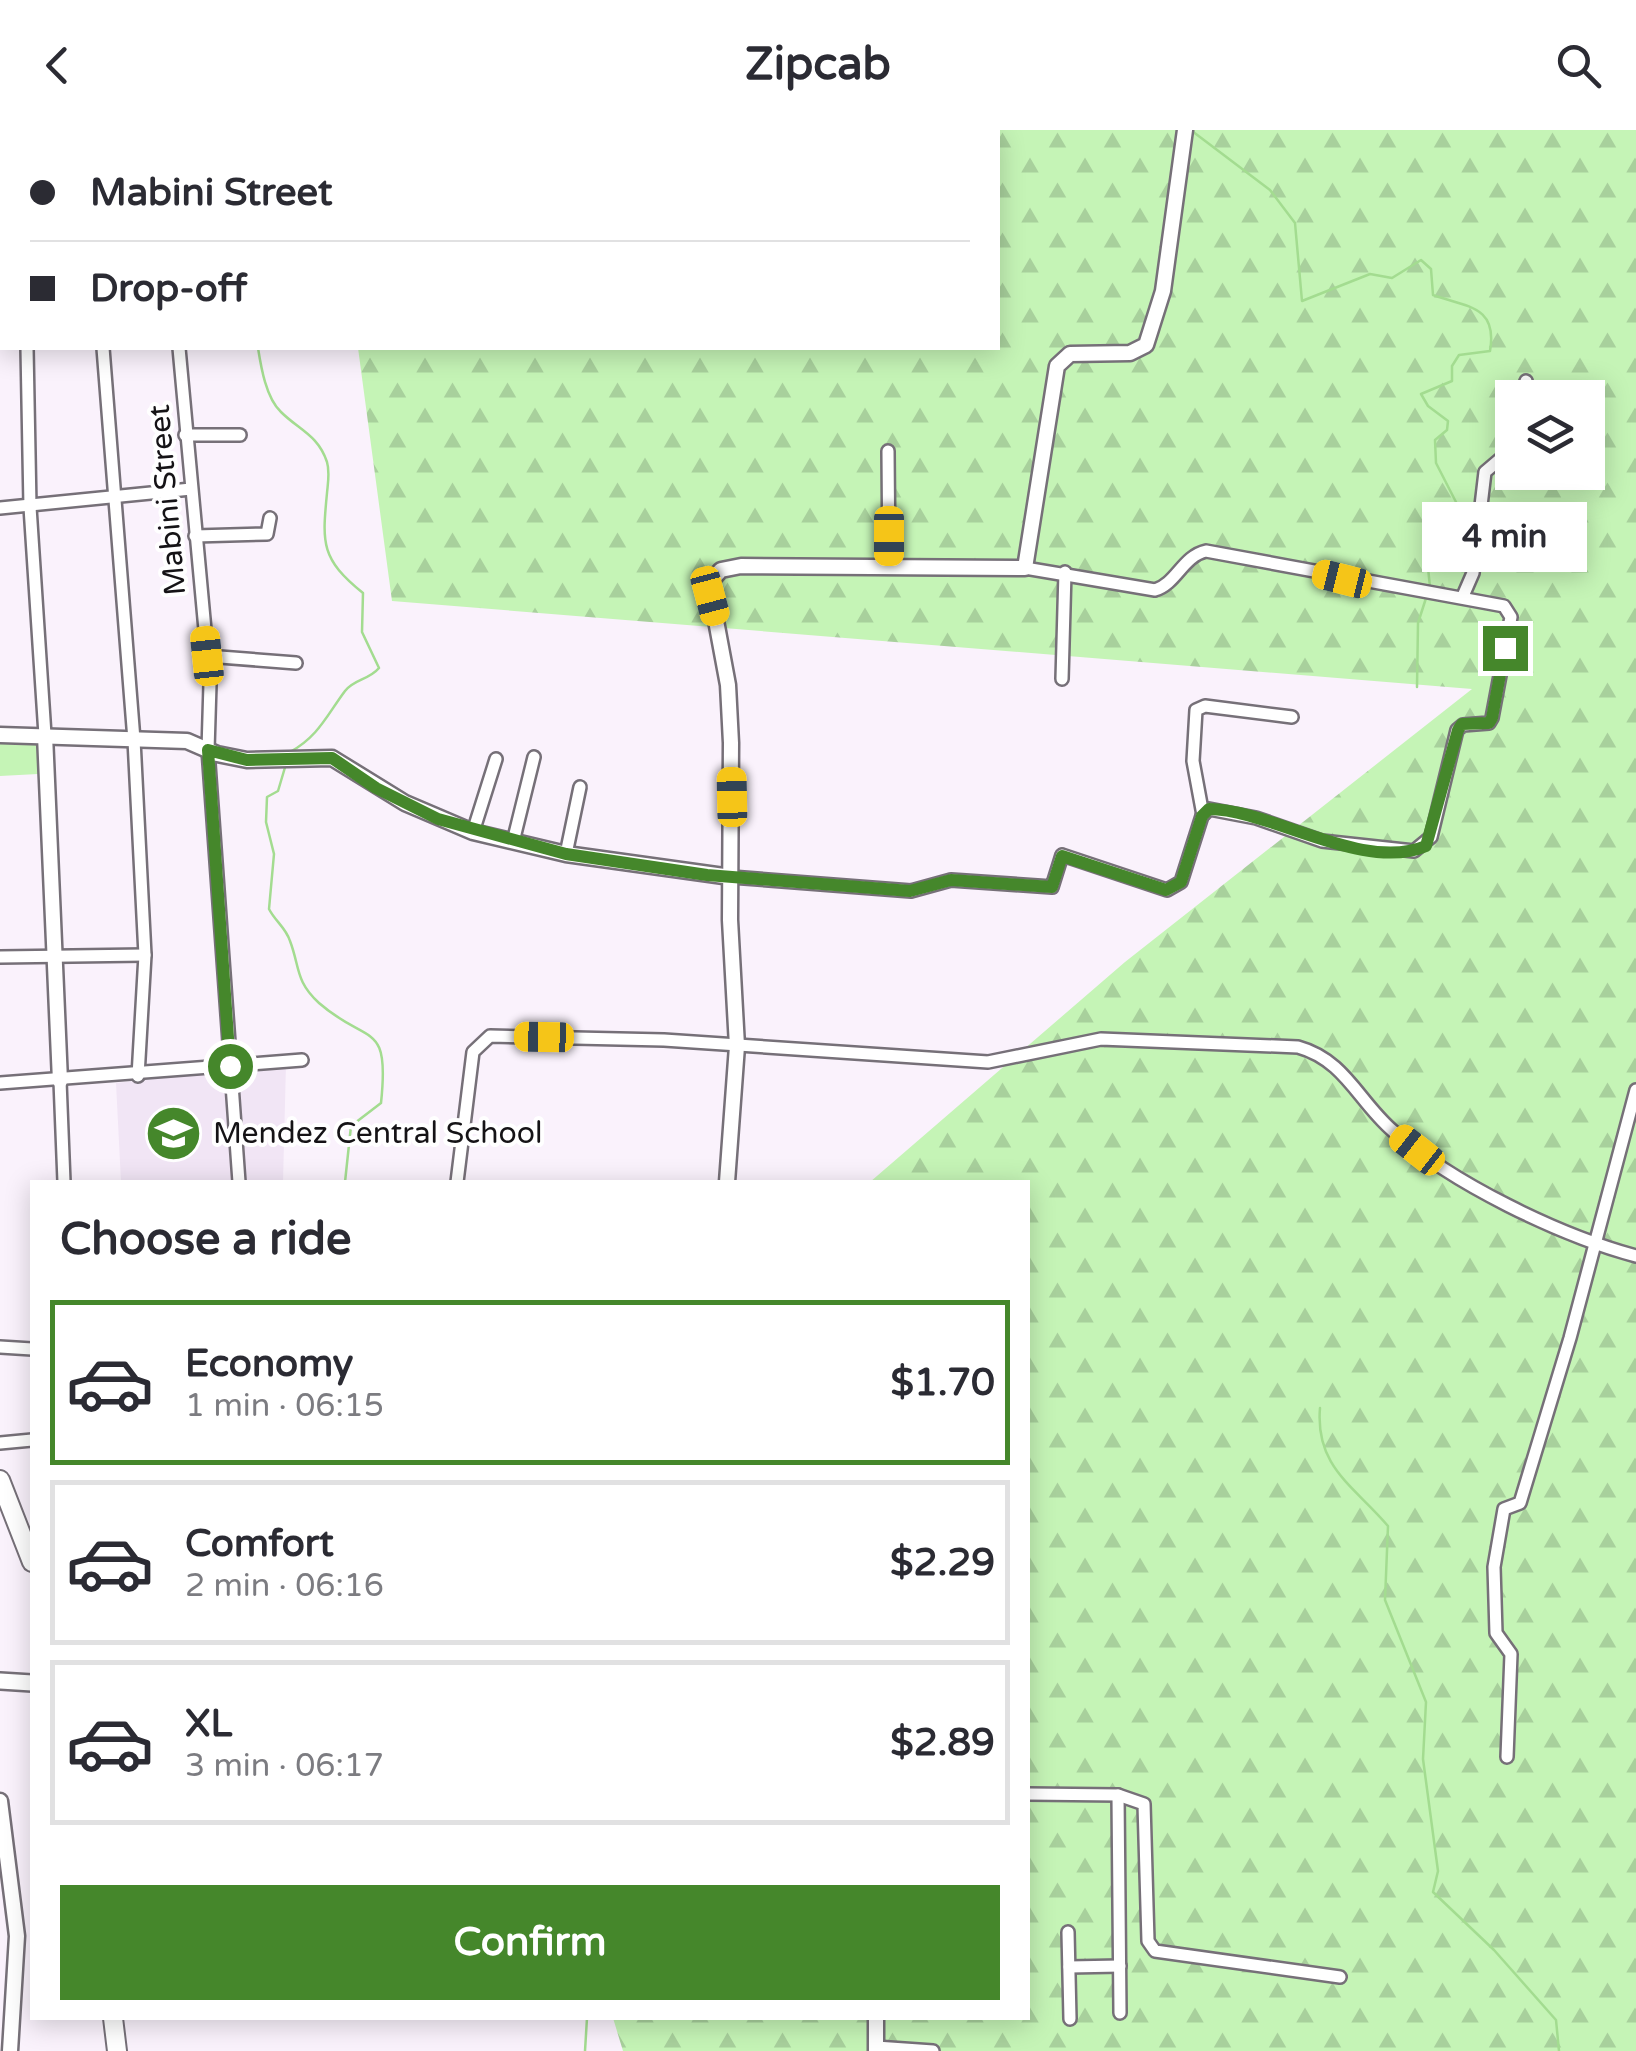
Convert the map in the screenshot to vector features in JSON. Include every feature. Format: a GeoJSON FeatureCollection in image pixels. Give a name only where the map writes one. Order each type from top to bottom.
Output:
{"type":"FeatureCollection","features":[{"type":"Feature","properties":{"kind":"main road"},"geometry":{"type":"LineString","coordinates":[[0,1480],[4,1500],[30,1558]]}},
{"type":"Feature","properties":{"kind":"main road"},"geometry":{"type":"LineString","coordinates":[[0,1681],[30,1683]]}},
{"type":"Feature","properties":{"kind":"main road"},"geometry":{"type":"LineString","coordinates":[[112,2020],[117,2051]]}},
{"type":"Feature","properties":{"kind":"street"},"geometry":{"type":"LineString","coordinates":[[1025,568],[1057,366],[1070,354],[1130,353],[1146,345],[1163,291],[1185,130]]}},
{"type":"Feature","properties":{"kind":"street"},"geometry":{"type":"LineString","coordinates":[[27,350],[30,506],[45,735],[64,1180]]}},
{"type":"Feature","properties":{"kind":"street"},"geometry":{"type":"LineString","coordinates":[[103,350],[134,740],[145,955],[138,1076]]}},
{"type":"Feature","properties":{"kind":"street","name":"Mabini Street"},"geometry":{"type":"LineString","coordinates":[[179,350],[207,656],[208,750],[239,1180]]}},
{"type":"Feature","properties":{"kind":"street"},"geometry":{"type":"LineString","coordinates":[[185,435],[240,434]]}},
{"type":"Feature","properties":{"kind":"street"},"geometry":{"type":"LineString","coordinates":[[888,451],[890,566]]}},
{"type":"Feature","properties":{"kind":"street"},"geometry":{"type":"LineString","coordinates":[[1464,596],[1473,573],[1485,472],[1495,463]]}},
{"type":"Feature","properties":{"kind":"street"},"geometry":{"type":"LineString","coordinates":[[0,508],[190,490]]}},
{"type":"Feature","properties":{"kind":"street"},"geometry":{"type":"LineString","coordinates":[[195,536],[267,534],[270,518]]}},
{"type":"Feature","properties":{"kind":"street"},"geometry":{"type":"LineString","coordinates":[[0,734],[186,741],[247,760],[332,758],[405,803],[473,832],[566,854],[731,877],[910,891],[951,880],[1052,887],[1062,856],[1166,890],[1181,882],[1209,809],[1322,841],[1404,852],[1426,846],[1458,730],[1462,724],[1489,723],[1492,718],[1511,617],[1504,606],[1206,551],[1195,554],[1162,590],[1025,568],[741,566],[721,570],[709,583],[728,685],[731,877],[737,1046],[727,1180]]}},
{"type":"Feature","properties":{"kind":"street"},"geometry":{"type":"LineString","coordinates":[[1062,679],[1065,572]]}},
{"type":"Feature","properties":{"kind":"street"},"geometry":{"type":"LineString","coordinates":[[207,656],[296,663]]}},
{"type":"Feature","properties":{"kind":"street"},"geometry":{"type":"LineString","coordinates":[[1204,815],[1192,761],[1196,710],[1205,706],[1292,716]]}},
{"type":"Feature","properties":{"kind":"street"},"geometry":{"type":"LineString","coordinates":[[513,842],[534,757]]}},
{"type":"Feature","properties":{"kind":"street"},"geometry":{"type":"LineString","coordinates":[[473,832],[496,759]]}},
{"type":"Feature","properties":{"kind":"street"},"geometry":{"type":"LineString","coordinates":[[566,854],[580,787]]}},
{"type":"Feature","properties":{"kind":"street"},"geometry":{"type":"LineString","coordinates":[[0,957],[145,955]]}},
{"type":"Feature","properties":{"kind":"street"},"geometry":{"type":"LineString","coordinates":[[458,1180],[473,1052],[490,1036],[620,1038],[988,1062],[1101,1039],[1298,1047],[1322,1054],[1336,1064],[1390,1129],[1443,1170],[1595,1243],[1636,1256]]}},
{"type":"Feature","properties":{"kind":"street"},"geometry":{"type":"LineString","coordinates":[[0,1083],[138,1076],[302,1060]]}},
{"type":"Feature","properties":{"kind":"street"},"geometry":{"type":"LineString","coordinates":[[1508,1757],[1511,1654],[1496,1633],[1494,1568],[1504,1509],[1520,1503],[1636,1090]]}},
{"type":"Feature","properties":{"kind":"street"},"geometry":{"type":"LineString","coordinates":[[0,1348],[30,1350]]}},
{"type":"Feature","properties":{"kind":"street"},"geometry":{"type":"LineString","coordinates":[[0,1444],[30,1440]]}},
{"type":"Feature","properties":{"kind":"street"},"geometry":{"type":"LineString","coordinates":[[1030,1794],[1118,1795],[1144,1804],[1148,1941],[1155,1951],[1340,1977]]}},
{"type":"Feature","properties":{"kind":"street"},"geometry":{"type":"LineString","coordinates":[[1118,1795],[1120,2013]]}},
{"type":"Feature","properties":{"kind":"street"},"geometry":{"type":"LineString","coordinates":[[0,1801],[17,1936],[10,2051]]}},
{"type":"Feature","properties":{"kind":"street"},"geometry":{"type":"LineString","coordinates":[[1068,1932],[1070,2019]]}},
{"type":"Feature","properties":{"kind":"street"},"geometry":{"type":"LineString","coordinates":[[1069,1966],[1120,1966]]}},
{"type":"Feature","properties":{"kind":"street"},"geometry":{"type":"LineString","coordinates":[[876,2020],[876,2049],[933,2051]]}},
{"type":"Feature","properties":{"kind":"shaded area","name":"Mendez Central School"},"geometry":{"type":"Polygon","coordinates":[[[286,1064],[283,1180],[121,1180],[116,1083],[286,1064]]]}},
{"type":"Feature","properties":{"kind":"green space"},"geometry":{"type":"Polygon","coordinates":[[[1000,130],[1636,130],[1636,2051],[623,2051],[614,2020],[1030,2020],[1030,1180],[872,1180],[1125,962],[1472,689],[392,601],[358,350],[1000,350],[1000,130]]]}},
{"type":"Feature","properties":{"kind":"green space"},"geometry":{"type":"Polygon","coordinates":[[[37,740],[38,774],[0,776],[0,741],[37,740]]]}},
{"type":"Feature","properties":{"kind":"waterway"},"geometry":{"type":"LineString","coordinates":[[1192,131],[1270,190],[1295,223],[1302,301],[1370,274],[1392,278],[1421,260],[1431,269],[1433,295],[1477,310],[1489,325],[1490,351],[1459,355],[1452,366],[1452,381],[1421,394],[1428,406],[1448,421],[1447,430],[1435,440],[1436,463],[1457,504],[1436,519],[1425,539],[1430,587]]}},
{"type":"Feature","properties":{"kind":"waterway"},"geometry":{"type":"LineString","coordinates":[[258,350],[265,382],[276,406],[313,439],[327,462],[327,549],[339,570],[363,593],[362,632],[379,668],[349,687],[315,732],[290,752]]}},
{"type":"Feature","properties":{"kind":"waterway"},"geometry":{"type":"LineString","coordinates":[[1417,687],[1418,623],[1427,595]]}},
{"type":"Feature","properties":{"kind":"waterway"},"geometry":{"type":"LineString","coordinates":[[286,764],[278,791],[267,797],[266,822],[274,854],[269,909],[288,936],[302,981],[311,995],[372,1038],[382,1058],[381,1103],[351,1126],[345,1180]]}},
{"type":"Feature","properties":{"kind":"waterway"},"geometry":{"type":"LineString","coordinates":[[1320,1408],[1320,1428],[1330,1461],[1388,1526],[1385,1600],[1426,1702],[1423,1759],[1438,1871],[1433,1892],[1494,1950],[1556,2020],[1559,2051]]}},
{"type":"Feature","properties":{"kind":"waterway"},"geometry":{"type":"LineString","coordinates":[[585,2051],[587,2020]]}},
{"type":"Feature","properties":{"kind":"place","name":"Mendez Central School"},"geometry":{"type":"Point","coordinates":[174,1133]}},
{"type":"Feature","properties":{"kind":"route"},"geometry":{"type":"LineString","coordinates":[[230,1066],[208,750],[247,760],[332,758],[376,788],[473,832],[566,854],[652,868],[910,891],[951,880],[1034,888],[1052,887],[1062,856],[1166,890],[1177,888],[1181,882],[1193,856],[1202,816],[1209,809],[1256,818],[1322,841],[1404,852],[1426,846],[1432,837],[1458,730],[1462,724],[1481,725],[1492,718],[1505,648]]}}]}
